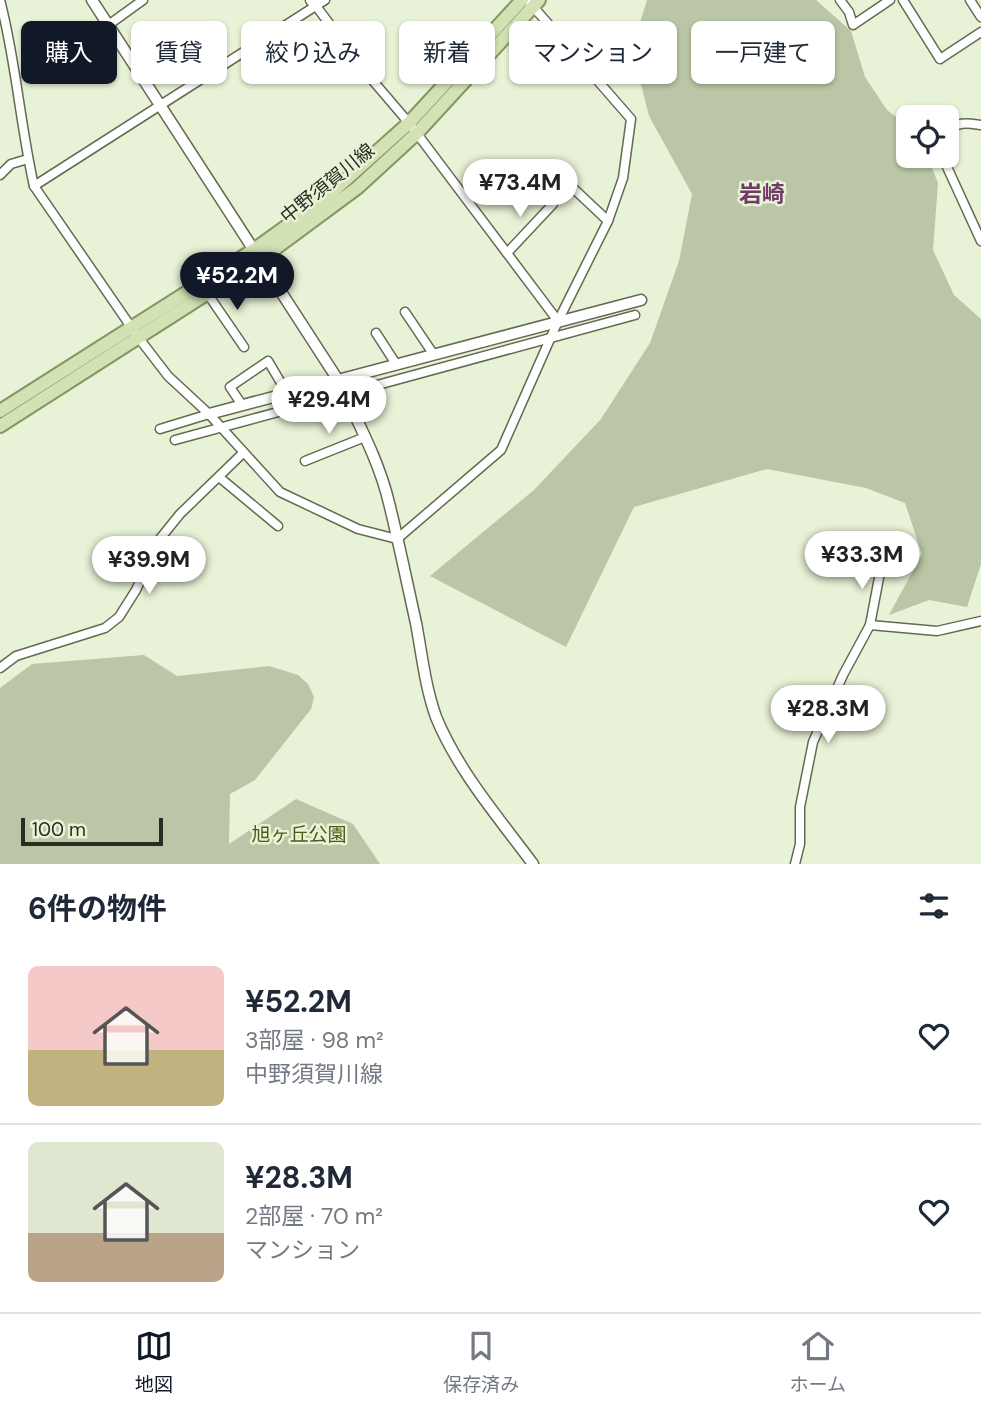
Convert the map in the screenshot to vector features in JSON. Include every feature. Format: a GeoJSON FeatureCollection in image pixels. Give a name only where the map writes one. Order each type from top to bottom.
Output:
{"type":"FeatureCollection","features":[{"type":"Feature","properties":{"kind":"main road","name":"中野須賀川線"},"geometry":{"type":"LineString","coordinates":[[0,426],[135,332],[357,188],[530,2]]}},
{"type":"Feature","properties":{"kind":"main road","name":"中野須賀川線"},"geometry":{"type":"LineString","coordinates":[[0,411],[207,293],[258,254]]}},
{"type":"Feature","properties":{"kind":"street"},"geometry":{"type":"LineString","coordinates":[[0,0],[11,41],[34,186],[135,332],[168,376],[209,414],[281,492],[358,529],[397,539]]}},
{"type":"Feature","properties":{"kind":"street"},"geometry":{"type":"LineString","coordinates":[[92,0],[104,21]]}},
{"type":"Feature","properties":{"kind":"street"},"geometry":{"type":"LineString","coordinates":[[114,21],[143,0]]}},
{"type":"Feature","properties":{"kind":"street"},"geometry":{"type":"LineString","coordinates":[[840,0],[849,12],[853,25],[890,0]]}},
{"type":"Feature","properties":{"kind":"street"},"geometry":{"type":"LineString","coordinates":[[903,0],[940,59],[981,32]]}},
{"type":"Feature","properties":{"kind":"street"},"geometry":{"type":"LineString","coordinates":[[970,0],[981,17]]}},
{"type":"Feature","properties":{"kind":"street"},"geometry":{"type":"LineString","coordinates":[[34,186],[317,2],[368,75],[413,128],[558,321]]}},
{"type":"Feature","properties":{"kind":"street"},"geometry":{"type":"LineString","coordinates":[[397,539],[500,450],[558,321],[608,221],[623,178],[631,119],[530,2]]}},
{"type":"Feature","properties":{"kind":"street"},"geometry":{"type":"LineString","coordinates":[[117,41],[338,380],[365,437],[388,500],[416,625],[425,681],[437,718],[457,757],[478,789],[533,864]]}},
{"type":"Feature","properties":{"kind":"street"},"geometry":{"type":"LineString","coordinates":[[959,123],[981,125]]}},
{"type":"Feature","properties":{"kind":"street"},"geometry":{"type":"LineString","coordinates":[[0,175],[11,164],[28,159]]}},
{"type":"Feature","properties":{"kind":"street"},"geometry":{"type":"LineString","coordinates":[[948,168],[981,241]]}},
{"type":"Feature","properties":{"kind":"street"},"geometry":{"type":"LineString","coordinates":[[556,172],[608,221]]}},
{"type":"Feature","properties":{"kind":"street"},"geometry":{"type":"LineString","coordinates":[[508,254],[553,204]]}},
{"type":"Feature","properties":{"kind":"street"},"geometry":{"type":"LineString","coordinates":[[207,293],[244,347]]}},
{"type":"Feature","properties":{"kind":"street"},"geometry":{"type":"LineString","coordinates":[[160,429],[641,300]]}},
{"type":"Feature","properties":{"kind":"street"},"geometry":{"type":"LineString","coordinates":[[405,312],[434,355]]}},
{"type":"Feature","properties":{"kind":"street"},"geometry":{"type":"LineString","coordinates":[[175,440],[635,315]]}},
{"type":"Feature","properties":{"kind":"street"},"geometry":{"type":"LineString","coordinates":[[376,332],[396,365]]}},
{"type":"Feature","properties":{"kind":"street"},"geometry":{"type":"LineString","coordinates":[[242,405],[230,387],[268,361],[287,393]]}},
{"type":"Feature","properties":{"kind":"street"},"geometry":{"type":"LineString","coordinates":[[305,461],[365,437]]}},
{"type":"Feature","properties":{"kind":"street"},"geometry":{"type":"LineString","coordinates":[[0,668],[16,656],[104,628],[118,617],[136,590],[159,540],[180,514],[243,453]]}},
{"type":"Feature","properties":{"kind":"street"},"geometry":{"type":"LineString","coordinates":[[219,477],[278,526]]}},
{"type":"Feature","properties":{"kind":"street"},"geometry":{"type":"LineString","coordinates":[[795,864],[800,845],[800,807],[813,742],[842,675],[870,625],[882,562]]}},
{"type":"Feature","properties":{"kind":"street"},"geometry":{"type":"LineString","coordinates":[[870,625],[937,631],[981,621]]}},
{"type":"Feature","properties":{"kind":"green space"},"geometry":{"type":"Polygon","coordinates":[[[647,0],[816,0],[851,31],[865,77],[887,110],[896,117],[896,168],[932,168],[938,183],[933,250],[954,295],[981,319],[981,564],[967,607],[929,600],[889,615],[922,554],[905,503],[866,488],[767,469],[634,507],[566,647],[430,576],[534,490],[601,419],[650,343],[679,261],[692,194],[649,116],[641,84],[677,84],[677,21],[641,21],[647,0]]]}},
{"type":"Feature","properties":{"kind":"green space","name":"旭ヶ丘公園"},"geometry":{"type":"Polygon","coordinates":[[[144,655],[177,676],[269,666],[298,675],[308,684],[314,697],[311,709],[255,780],[230,794],[229,844],[296,799],[353,824],[380,864],[0,864],[0,688],[32,664],[144,655]]]}},
{"type":"Feature","properties":{"kind":"district","name":"岩崎"},"geometry":{"type":"Point","coordinates":[762,194]}}]}
